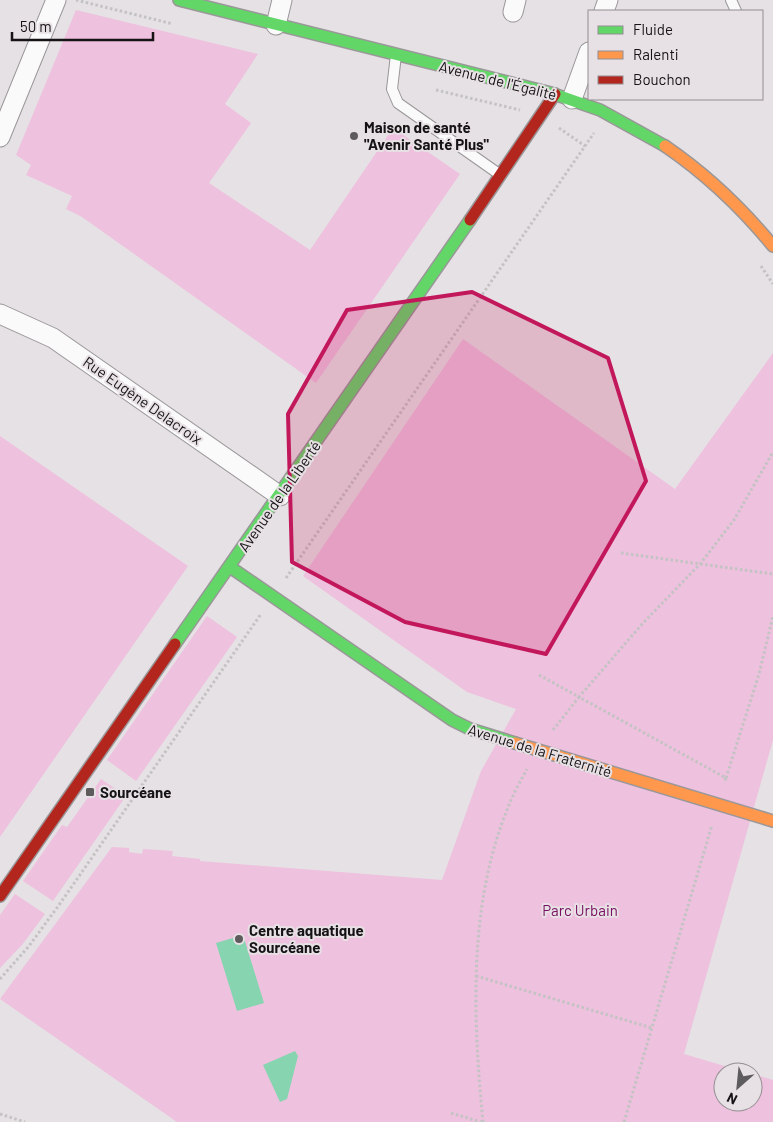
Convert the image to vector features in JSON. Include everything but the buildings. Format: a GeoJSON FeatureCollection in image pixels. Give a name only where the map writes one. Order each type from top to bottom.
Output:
{"type":"FeatureCollection","features":[{"type":"Feature","properties":{"kind":"street"},"geometry":{"type":"LineString","coordinates":[[0,137],[56,0]]}},
{"type":"Feature","properties":{"kind":"street","name":"Avenue de l'Égalité"},"geometry":{"type":"LineString","coordinates":[[180,0],[564,96],[641,132],[684,160],[728,196],[773,246]]}},
{"type":"Feature","properties":{"kind":"street"},"geometry":{"type":"LineString","coordinates":[[276,25],[282,0]]}},
{"type":"Feature","properties":{"kind":"street","name":"Avenue de la Liberté"},"geometry":{"type":"LineString","coordinates":[[0,896],[280,496],[542,116],[564,96],[588,54]]}},
{"type":"Feature","properties":{"kind":"street","name":"Rue Eugène Delacroix"},"geometry":{"type":"LineString","coordinates":[[0,314],[53,338],[280,496]]}},
{"type":"Feature","properties":{"kind":"street","name":"Avenue de la Fraternité"},"geometry":{"type":"LineString","coordinates":[[230,567],[452,720],[477,732],[773,821]]}},
{"type":"Feature","properties":{"kind":"lane"},"geometry":{"type":"LineString","coordinates":[[396,54],[392,89],[398,103],[501,175]]}},
{"type":"Feature","properties":{"kind":"path"},"geometry":{"type":"LineString","coordinates":[[0,978],[29,946],[59,905],[595,132],[602,136]]}},
{"type":"Feature","properties":{"kind":"path"},"geometry":{"type":"LineString","coordinates":[[756,260],[773,284]]}},
{"type":"Feature","properties":{"kind":"path"},"geometry":{"type":"LineString","coordinates":[[451,1113],[482,1122],[476,976],[485,890],[494,850],[507,809],[537,750],[579,696],[643,623],[700,564],[734,520],[772,455]]}},
{"type":"Feature","properties":{"kind":"path"},"geometry":{"type":"LineString","coordinates":[[621,553],[773,574]]}},
{"type":"Feature","properties":{"kind":"path"},"geometry":{"type":"LineString","coordinates":[[624,1122],[718,804],[759,674],[773,616]]}},
{"type":"Feature","properties":{"kind":"path"},"geometry":{"type":"LineString","coordinates":[[539,675],[726,778]]}},
{"type":"Feature","properties":{"kind":"path"},"geometry":{"type":"LineString","coordinates":[[476,976],[652,1028]]}},
{"type":"Feature","properties":{"kind":"path"},"geometry":{"type":"LineString","coordinates":[[0,1114],[25,1122]]}},
{"type":"Feature","properties":{"kind":"highlighted area"},"geometry":{"type":"Polygon","coordinates":[[[472,292],[608,358],[646,481],[546,654],[405,622],[292,562],[288,414],[347,310],[472,292]]]}},
{"type":"Feature","properties":{"kind":"green space"},"geometry":{"type":"Polygon","coordinates":[[[76,10],[258,54],[225,104],[251,123],[209,183],[310,250],[393,128],[460,174],[316,383],[82,217],[66,209],[72,196],[26,175],[31,165],[16,155],[76,10]]]}},
{"type":"Feature","properties":{"kind":"green space","name":"Parc Urbain"},"geometry":{"type":"Polygon","coordinates":[[[463,339],[675,489],[773,353],[773,740],[684,1054],[713,1063],[713,1112],[763,1112],[763,1077],[773,1080],[773,1122],[177,1122],[0,999],[112,847],[129,848],[129,852],[142,854],[143,849],[173,851],[172,856],[200,859],[200,861],[442,880],[481,771],[516,709],[467,692],[303,576],[463,339]]]}},
{"type":"Feature","properties":{"kind":"green space"},"geometry":{"type":"Polygon","coordinates":[[[0,436],[188,566],[0,837],[0,436]]]}},
{"type":"Feature","properties":{"kind":"green space"},"geometry":{"type":"Polygon","coordinates":[[[207,616],[237,637],[136,781],[107,760],[207,616]]]}},
{"type":"Feature","properties":{"kind":"green space"},"geometry":{"type":"Polygon","coordinates":[[[101,779],[126,796],[53,901],[23,881],[62,825],[67,827],[101,779]]]}},
{"type":"Feature","properties":{"kind":"green space"},"geometry":{"type":"Polygon","coordinates":[[[15,894],[45,914],[22,945],[0,968],[0,915],[15,894]]]}},
{"type":"Feature","properties":{"kind":"shaded area"},"geometry":{"type":"Polygon","coordinates":[[[243,935],[264,1003],[237,1011],[216,943],[243,935]]]}},
{"type":"Feature","properties":{"kind":"shaded area"},"geometry":{"type":"Polygon","coordinates":[[[295,1051],[298,1056],[287,1099],[280,1102],[263,1065],[295,1051]]]}},
{"type":"Feature","properties":{"kind":"traffic: fast"},"geometry":{"type":"LineString","coordinates":[[179,0],[551,93],[600,110],[665,146]]}},
{"type":"Feature","properties":{"kind":"traffic: fast"},"geometry":{"type":"LineString","coordinates":[[175,644],[470,220]]}},
{"type":"Feature","properties":{"kind":"traffic: fast"},"geometry":{"type":"LineString","coordinates":[[230,567],[452,720],[470,729],[515,743]]}},
{"type":"Feature","properties":{"kind":"traffic: slow"},"geometry":{"type":"LineString","coordinates":[[665,146],[695,168],[722,192],[773,246]]}},
{"type":"Feature","properties":{"kind":"traffic: slow"},"geometry":{"type":"LineString","coordinates":[[515,743],[773,821]]}},
{"type":"Feature","properties":{"kind":"traffic: jam"},"geometry":{"type":"LineString","coordinates":[[470,220],[555,94]]}},
{"type":"Feature","properties":{"kind":"traffic: jam"},"geometry":{"type":"LineString","coordinates":[[0,896],[175,644]]}},
{"type":"Feature","properties":{"kind":"place","name":"Maison de santé \"Avenir Santé Plus\""},"geometry":{"type":"Point","coordinates":[354,136]}},
{"type":"Feature","properties":{"kind":"place","name":"Sourcéane"},"geometry":{"type":"Point","coordinates":[90,792]}},
{"type":"Feature","properties":{"kind":"place","name":"Centre aquatique Sourcéane"},"geometry":{"type":"Point","coordinates":[239,939]}}]}
